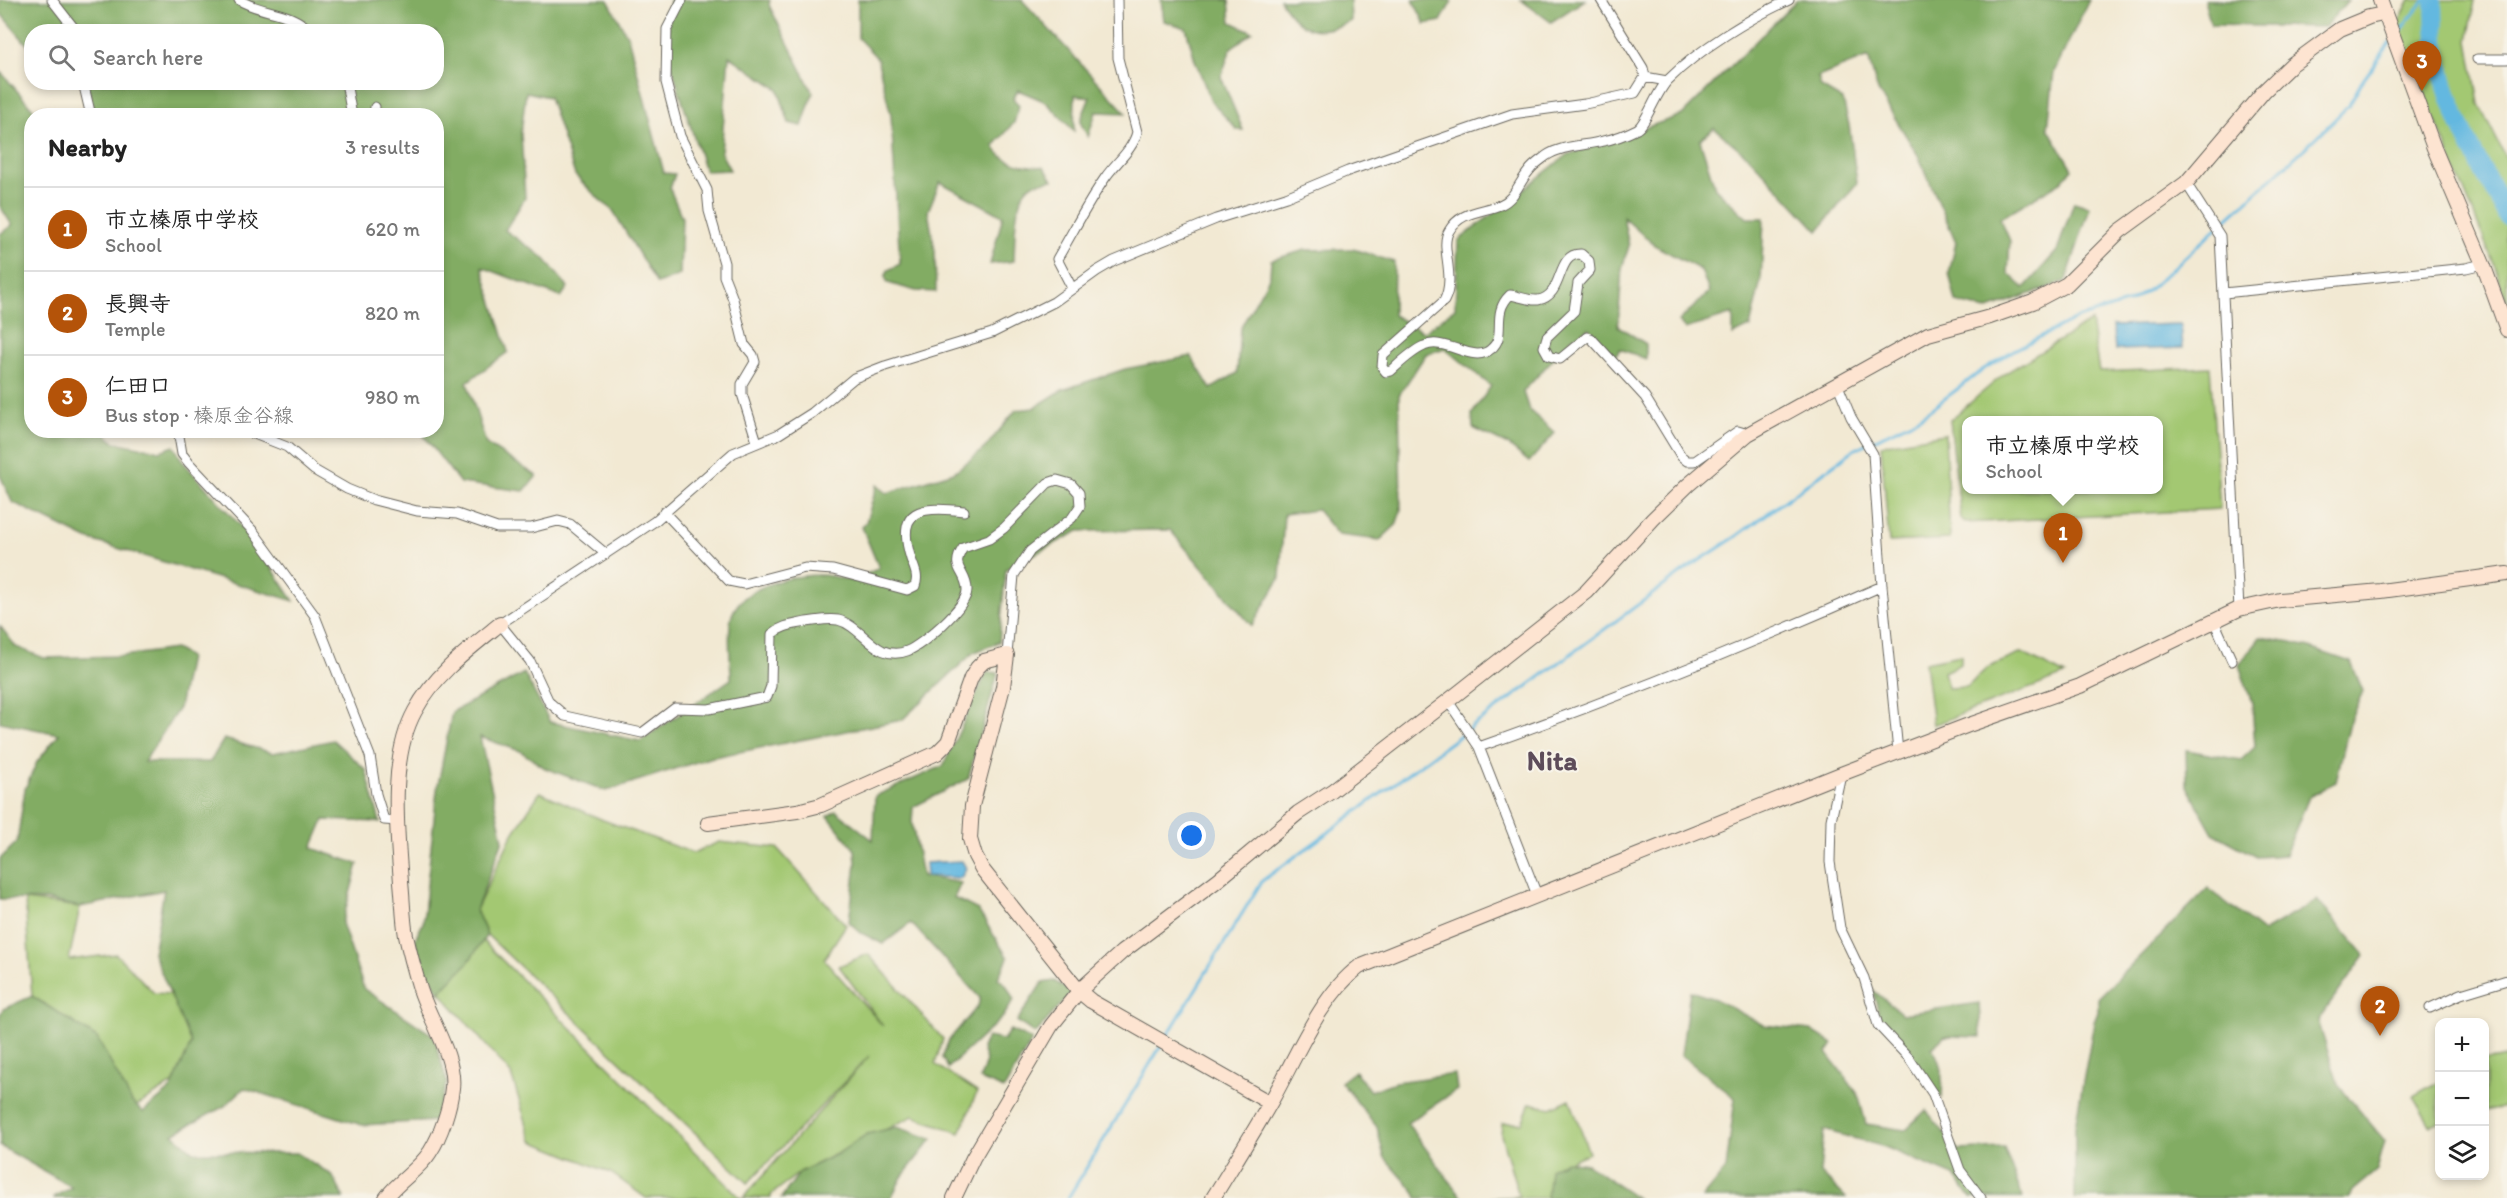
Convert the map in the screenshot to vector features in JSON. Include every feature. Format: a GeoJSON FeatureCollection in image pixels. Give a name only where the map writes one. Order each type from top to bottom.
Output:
{"type":"FeatureCollection","features":[{"type":"Feature","properties":{"kind":"street"},"geometry":{"type":"LineString","coordinates":[[52,0],[71,24]]}},
{"type":"Feature","properties":{"kind":"street"},"geometry":{"type":"LineString","coordinates":[[239,0],[252,8],[278,12],[303,24]]}},
{"type":"Feature","properties":{"kind":"street"},"geometry":{"type":"LineString","coordinates":[[682,0],[667,29],[666,82],[680,136],[707,190],[709,211],[724,263],[724,276],[733,299],[744,344],[753,355],[755,362],[742,384],[742,394],[757,442]]}},
{"type":"Feature","properties":{"kind":"street"},"geometry":{"type":"LineString","coordinates":[[1072,288],[1057,259],[1091,199],[1106,176],[1135,141],[1137,132],[1118,58],[1117,0]]}},
{"type":"Feature","properties":{"kind":"street"},"geometry":{"type":"LineString","coordinates":[[386,1198],[393,1188],[430,1153],[443,1122],[452,1090],[453,1077],[450,1063],[427,1009],[406,935],[397,774],[413,714],[431,687],[458,659],[501,624],[664,512],[733,453],[779,434],[855,378],[885,366],[992,333],[1054,302],[1096,270],[1216,219],[1286,197],[1348,171],[1512,114],[1624,97],[1635,93],[1644,77],[1643,68],[1601,0]]}},
{"type":"Feature","properties":{"kind":"street"},"geometry":{"type":"LineString","coordinates":[[1748,434],[1738,431],[1695,461],[1687,461],[1681,456],[1645,397],[1591,338],[1587,337],[1560,358],[1549,356],[1544,347],[1547,337],[1574,311],[1578,283],[1590,270],[1589,261],[1581,254],[1574,254],[1568,258],[1553,291],[1544,299],[1535,301],[1509,295],[1498,314],[1500,334],[1489,352],[1480,355],[1442,344],[1426,345],[1391,371],[1386,372],[1382,367],[1383,355],[1444,301],[1450,291],[1451,278],[1446,244],[1448,231],[1461,219],[1475,211],[1501,205],[1511,198],[1529,170],[1553,152],[1605,141],[1639,128],[1645,122],[1651,103],[1667,81],[1699,53],[1789,0]]}},
{"type":"Feature","properties":{"kind":"street"},"geometry":{"type":"LineString","coordinates":[[954,1198],[973,1158],[1051,1026],[1079,991],[1122,952],[1219,879],[1298,813],[1332,791],[1586,592],[1667,506],[1748,434],[1928,334],[1990,317],[2033,302],[2067,284],[2120,231],[2186,183],[2264,91],[2291,65],[2340,29],[2382,7],[2434,147],[2483,264],[2507,330]]}},
{"type":"Feature","properties":{"kind":"street"},"geometry":{"type":"LineString","coordinates":[[2477,59],[2507,59]]}},
{"type":"Feature","properties":{"kind":"street"},"geometry":{"type":"LineString","coordinates":[[1644,77],[1667,81]]}},
{"type":"Feature","properties":{"kind":"street"},"geometry":{"type":"LineString","coordinates":[[85,90],[89,108]]}},
{"type":"Feature","properties":{"kind":"street"},"geometry":{"type":"LineString","coordinates":[[347,90],[350,108]]}},
{"type":"Feature","properties":{"kind":"street"},"geometry":{"type":"LineString","coordinates":[[2186,183],[2219,234],[2239,609]]}},
{"type":"Feature","properties":{"kind":"street"},"geometry":{"type":"LineString","coordinates":[[2224,294],[2466,268],[2483,264]]}},
{"type":"Feature","properties":{"kind":"street"},"geometry":{"type":"LineString","coordinates":[[1837,383],[1851,417],[1873,454],[1882,586],[1898,752]]}},
{"type":"Feature","properties":{"kind":"street"},"geometry":{"type":"LineString","coordinates":[[179,438],[182,454],[253,531],[315,616],[370,756],[376,794],[384,820],[398,820]]}},
{"type":"Feature","properties":{"kind":"street"},"geometry":{"type":"LineString","coordinates":[[264,438],[287,447],[314,470],[347,489],[374,500],[417,511],[457,514],[497,528],[531,528],[558,521],[570,525],[606,554]]}},
{"type":"Feature","properties":{"kind":"street"},"geometry":{"type":"LineString","coordinates":[[501,624],[530,661],[549,702],[566,716],[642,733],[675,708],[709,709],[767,698],[771,686],[772,634],[782,626],[827,619],[840,620],[877,648],[896,653],[907,651],[933,632],[963,605],[967,591],[966,582],[958,568],[957,557],[963,548],[989,539],[1004,528],[1048,483],[1057,480],[1071,484],[1079,493],[1080,506],[1072,518],[1030,551],[1014,575],[1003,687],[972,806],[970,839],[975,856],[982,869],[1079,991],[1091,1001],[1270,1103]]}},
{"type":"Feature","properties":{"kind":"street"},"geometry":{"type":"LineString","coordinates":[[664,512],[734,583],[744,584],[805,568],[833,570],[908,590],[915,586],[918,579],[906,542],[906,528],[910,518],[918,512],[939,508],[964,511]]}},
{"type":"Feature","properties":{"kind":"street"},"geometry":{"type":"LineString","coordinates":[[1213,1198],[1270,1103],[1327,1000],[1343,979],[1359,968],[1841,774],[2080,686],[2239,609],[2280,600],[2381,591],[2507,574]]}},
{"type":"Feature","properties":{"kind":"street"},"geometry":{"type":"LineString","coordinates":[[1479,747],[1535,728],[1787,628],[1882,586]]}},
{"type":"Feature","properties":{"kind":"street"},"geometry":{"type":"LineString","coordinates":[[2214,621],[2232,661]]}},
{"type":"Feature","properties":{"kind":"street"},"geometry":{"type":"LineString","coordinates":[[708,823],[797,811],[821,805],[937,753],[948,742],[971,678],[977,668],[984,661],[1006,655]]}},
{"type":"Feature","properties":{"kind":"street"},"geometry":{"type":"LineString","coordinates":[[1448,701],[1479,747],[1538,895]]}},
{"type":"Feature","properties":{"kind":"street"},"geometry":{"type":"LineString","coordinates":[[1841,774],[1831,820],[1830,862],[1840,928],[1864,978],[1878,1025],[1909,1058],[1934,1094],[1960,1170],[1981,1198]]}},
{"type":"Feature","properties":{"kind":"street"},"geometry":{"type":"LineString","coordinates":[[2430,1008],[2461,994],[2507,980]]}},
{"type":"Feature","properties":{"kind":"green space"},"geometry":{"type":"Polygon","coordinates":[[[0,0],[608,0],[628,37],[664,173],[675,174],[670,189],[682,218],[680,275],[657,284],[612,209],[575,175],[549,97],[526,92],[521,133],[525,198],[505,230],[543,257],[568,287],[561,297],[482,267],[508,352],[467,382],[486,444],[537,476],[524,491],[460,483],[425,438],[444,438],[444,108],[92,108],[89,90],[444,90],[444,24],[24,24],[24,41],[0,13],[0,0]]]}},
{"type":"Feature","properties":{"kind":"green space"},"geometry":{"type":"Polygon","coordinates":[[[670,0],[770,0],[769,5],[813,93],[802,126],[789,123],[778,89],[729,56],[721,153],[730,170],[705,171],[667,49],[670,0]]]}},
{"type":"Feature","properties":{"kind":"green space"},"geometry":{"type":"Polygon","coordinates":[[[858,0],[1022,0],[1126,113],[1096,112],[1088,137],[1080,122],[1090,97],[1075,95],[1074,131],[1046,102],[1018,90],[1013,98],[1019,106],[1014,123],[994,146],[1003,157],[1015,163],[1044,167],[1053,180],[1030,186],[1020,200],[1016,221],[1014,261],[990,264],[1003,216],[940,182],[928,211],[935,251],[936,292],[916,291],[888,283],[885,277],[888,270],[900,264],[891,115],[877,58],[858,38],[858,0]]]}},
{"type":"Feature","properties":{"kind":"green space"},"geometry":{"type":"Polygon","coordinates":[[[1161,0],[1229,0],[1231,22],[1253,32],[1231,48],[1221,77],[1243,130],[1237,130],[1211,101],[1195,60],[1186,28],[1164,21],[1161,0]]]}},
{"type":"Feature","properties":{"kind":"green space"},"geometry":{"type":"Polygon","coordinates":[[[1280,0],[1350,0],[1351,21],[1328,29],[1310,28],[1295,19],[1280,0]]]}},
{"type":"Feature","properties":{"kind":"green space"},"geometry":{"type":"Polygon","coordinates":[[[1413,0],[1452,1],[1441,21],[1425,24],[1413,0]]]}},
{"type":"Feature","properties":{"kind":"green space"},"geometry":{"type":"Polygon","coordinates":[[[1521,0],[1585,0],[1551,22],[1521,0]]]}},
{"type":"Feature","properties":{"kind":"green space"},"geometry":{"type":"Polygon","coordinates":[[[1797,0],[2089,0],[2054,72],[2048,128],[2072,169],[2061,182],[2000,218],[2010,241],[2008,273],[2024,288],[2057,251],[2074,202],[2090,207],[2066,281],[1986,310],[1956,302],[1949,273],[1956,242],[1918,155],[1878,91],[1868,57],[1818,77],[1821,87],[1843,100],[1857,183],[1818,231],[1751,159],[1714,128],[1700,140],[1715,188],[1747,218],[1764,218],[1761,280],[1750,327],[1733,335],[1733,314],[1685,329],[1679,321],[1709,292],[1701,270],[1654,245],[1623,217],[1629,246],[1622,268],[1618,326],[1646,344],[1646,359],[1620,349],[1614,357],[1589,328],[1572,338],[1523,392],[1529,410],[1555,433],[1529,462],[1508,445],[1473,428],[1472,414],[1491,386],[1445,348],[1426,354],[1399,395],[1401,511],[1396,525],[1380,540],[1338,535],[1317,510],[1284,514],[1280,578],[1252,626],[1170,530],[1079,531],[1006,569],[999,642],[973,653],[902,720],[709,758],[606,791],[545,768],[520,751],[480,737],[503,840],[476,910],[487,935],[467,964],[439,992],[419,960],[415,939],[423,923],[437,790],[452,712],[524,673],[550,722],[640,741],[731,679],[729,641],[731,619],[735,608],[743,599],[766,586],[792,578],[821,575],[852,581],[879,568],[862,527],[866,522],[877,485],[887,493],[954,472],[984,449],[1016,410],[1034,408],[1062,390],[1125,369],[1191,356],[1211,389],[1237,373],[1240,329],[1270,276],[1271,260],[1305,250],[1353,249],[1394,262],[1393,315],[1424,332],[1455,308],[1458,241],[1567,155],[1682,115],[1797,0]]]}},
{"type":"Feature","properties":{"kind":"green space"},"geometry":{"type":"Polygon","coordinates":[[[2204,0],[2348,0],[2325,27],[2211,25],[2204,0]]]}},
{"type":"Feature","properties":{"kind":"green space"},"geometry":{"type":"Polygon","coordinates":[[[2410,0],[2475,0],[2468,41],[2479,104],[2507,160],[2507,304],[2495,267],[2397,25],[2410,0]]]}},
{"type":"Feature","properties":{"kind":"green space"},"geometry":{"type":"Polygon","coordinates":[[[0,71],[32,108],[24,108],[24,438],[110,438],[114,442],[160,451],[174,446],[183,462],[254,541],[294,601],[87,539],[12,502],[0,475],[0,234],[12,225],[0,206],[0,71]]]}},
{"type":"Feature","properties":{"kind":"green space"},"geometry":{"type":"Polygon","coordinates":[[[2091,321],[2099,372],[2210,367],[2220,509],[1965,523],[1961,519],[1950,420],[2004,374],[2091,321]]]}},
{"type":"Feature","properties":{"kind":"green space"},"geometry":{"type":"Polygon","coordinates":[[[1945,434],[1950,539],[1889,542],[1881,445],[1945,434]]]}},
{"type":"Feature","properties":{"kind":"green space"},"geometry":{"type":"Polygon","coordinates":[[[0,626],[16,647],[44,658],[123,656],[175,649],[189,657],[179,708],[144,762],[210,762],[224,739],[273,753],[333,740],[366,770],[380,822],[324,820],[312,848],[358,864],[342,923],[364,989],[434,1036],[447,1082],[435,1121],[362,1125],[244,1088],[225,1106],[173,1134],[194,1152],[297,1153],[332,1175],[344,1198],[52,1198],[72,1187],[0,1146],[0,1015],[3,1009],[32,996],[97,1038],[132,1102],[143,1112],[171,1089],[191,1043],[153,953],[164,890],[80,907],[46,900],[0,899],[0,859],[17,842],[25,789],[37,762],[59,734],[0,722],[0,626]]]}},
{"type":"Feature","properties":{"kind":"green space"},"geometry":{"type":"Polygon","coordinates":[[[2260,637],[2292,642],[2351,662],[2363,691],[2351,718],[2336,781],[2309,797],[2285,855],[2257,857],[2213,833],[2187,786],[2186,750],[2241,760],[2255,747],[2252,703],[2239,665],[2260,637]]]}},
{"type":"Feature","properties":{"kind":"green space"},"geometry":{"type":"Polygon","coordinates":[[[2022,653],[2065,675],[1933,725],[1925,662],[1961,655],[1961,664],[1944,672],[1948,688],[1967,687],[1987,668],[2022,653]]]}},
{"type":"Feature","properties":{"kind":"green space"},"geometry":{"type":"Polygon","coordinates":[[[987,672],[998,673],[968,779],[913,807],[912,823],[922,876],[961,883],[954,898],[978,910],[1008,958],[998,978],[1006,985],[1014,1000],[1003,1017],[948,1068],[942,1057],[949,1040],[978,1006],[980,998],[911,923],[883,944],[861,933],[849,922],[856,864],[855,850],[828,816],[836,811],[873,840],[875,796],[943,766],[987,672]]]}},
{"type":"Feature","properties":{"kind":"green space"},"geometry":{"type":"Polygon","coordinates":[[[540,792],[603,820],[693,853],[719,842],[777,848],[846,925],[824,959],[883,1026],[839,966],[868,954],[943,1039],[935,1064],[977,1092],[960,1133],[913,1116],[800,1172],[771,1195],[771,1198],[743,1198],[869,1056],[748,1183],[487,935],[476,910],[511,837],[540,792]]]}},
{"type":"Feature","properties":{"kind":"green space"},"geometry":{"type":"Polygon","coordinates":[[[2208,888],[2263,932],[2317,900],[2365,955],[2318,1021],[2339,1086],[2385,1141],[2377,1170],[2352,1191],[2349,1198],[2075,1198],[2075,1126],[2094,1022],[2098,1012],[2098,998],[2208,888]]]}},
{"type":"Feature","properties":{"kind":"green space"},"geometry":{"type":"Polygon","coordinates":[[[25,900],[80,907],[69,960],[116,954],[154,993],[171,994],[191,1043],[174,1083],[135,1107],[114,1078],[97,1038],[32,996],[25,900]]]}},
{"type":"Feature","properties":{"kind":"green space"},"geometry":{"type":"Polygon","coordinates":[[[483,941],[741,1198],[646,1198],[611,1173],[532,1141],[511,1074],[440,992],[483,941]]]}},
{"type":"Feature","properties":{"kind":"green space"},"geometry":{"type":"Polygon","coordinates":[[[1054,981],[1072,992],[1035,1034],[1017,1021],[1042,983],[1054,981]]]}},
{"type":"Feature","properties":{"kind":"green space"},"geometry":{"type":"Polygon","coordinates":[[[1873,990],[1902,1014],[1979,1003],[1981,1037],[1945,1036],[1932,1048],[1940,1065],[1942,1098],[1879,1015],[1873,990]]]}},
{"type":"Feature","properties":{"kind":"green space"},"geometry":{"type":"Polygon","coordinates":[[[1690,991],[1715,999],[1763,1025],[1811,1030],[1833,1044],[1827,1053],[1858,1094],[1866,1124],[1905,1130],[1926,1110],[1958,1150],[2004,1148],[2023,1198],[1971,1198],[1956,1177],[1885,1147],[1824,1130],[1820,1172],[1846,1198],[1702,1198],[1726,1169],[1735,1098],[1681,1055],[1690,991]]]}},
{"type":"Feature","properties":{"kind":"green space"},"geometry":{"type":"Polygon","coordinates":[[[1010,1030],[1032,1040],[1004,1089],[980,1079],[986,1061],[982,1048],[987,1037],[1003,1040],[1010,1030]]]}},
{"type":"Feature","properties":{"kind":"green space"},"geometry":{"type":"Polygon","coordinates":[[[2507,1057],[2507,1104],[2489,1110],[2489,1072],[2489,1060],[2507,1057]]]}},
{"type":"Feature","properties":{"kind":"green space"},"geometry":{"type":"Polygon","coordinates":[[[1355,1071],[1370,1091],[1395,1082],[1455,1074],[1457,1090],[1407,1123],[1462,1198],[1417,1198],[1414,1191],[1384,1157],[1377,1127],[1341,1082],[1355,1071]]]}},
{"type":"Feature","properties":{"kind":"green space"},"geometry":{"type":"Polygon","coordinates":[[[2435,1083],[2435,1123],[2430,1125],[2413,1096],[2435,1083]]]}},
{"type":"Feature","properties":{"kind":"green space"},"geometry":{"type":"Polygon","coordinates":[[[1570,1099],[1589,1153],[1551,1169],[1547,1198],[1485,1198],[1519,1196],[1501,1135],[1502,1123],[1522,1123],[1530,1103],[1551,1108],[1570,1099]]]}},
{"type":"Feature","properties":{"kind":"green space"},"geometry":{"type":"Polygon","coordinates":[[[897,1127],[932,1139],[902,1177],[891,1198],[781,1198],[800,1172],[837,1154],[867,1134],[897,1127]]]}},
{"type":"Feature","properties":{"kind":"green space"},"geometry":{"type":"Polygon","coordinates":[[[1566,1161],[1587,1164],[1637,1198],[1547,1198],[1550,1169],[1566,1161]]]}},
{"type":"Feature","properties":{"kind":"water"},"geometry":{"type":"Polygon","coordinates":[[[2181,324],[2183,348],[2115,350],[2113,326],[2181,324]]]}},
{"type":"Feature","properties":{"kind":"water"},"geometry":{"type":"Polygon","coordinates":[[[962,861],[966,868],[961,878],[926,876],[925,863],[962,861]]]}},
{"type":"Feature","properties":{"kind":"waterway"},"geometry":{"type":"LineString","coordinates":[[2398,33],[2425,0]]}},
{"type":"Feature","properties":{"kind":"waterway"},"geometry":{"type":"LineString","coordinates":[[2434,0],[2434,23],[2445,84],[2469,143],[2507,217]]}},
{"type":"Feature","properties":{"kind":"waterway"},"geometry":{"type":"LineString","coordinates":[[1166,1038],[1262,881],[1688,568],[1737,536],[1855,449],[1919,418],[1984,369],[2014,350],[2078,318],[2130,302],[2151,288],[2349,105],[2361,83],[2390,43]]}},
{"type":"Feature","properties":{"kind":"waterway"},"geometry":{"type":"LineString","coordinates":[[1068,1198],[1161,1046]]}},
{"type":"Feature","properties":{"kind":"place","name":"仁田口"},"geometry":{"type":"Point","coordinates":[2422,91]}},
{"type":"Feature","properties":{"kind":"place","name":"市立榛原中学校"},"geometry":{"type":"Point","coordinates":[2063,563]}},
{"type":"Feature","properties":{"kind":"place","name":"長興寺"},"geometry":{"type":"Point","coordinates":[2380,1036]}},
{"type":"Feature","properties":{"kind":"district","name":"Nita"},"geometry":{"type":"Point","coordinates":[1552,760]}}]}
